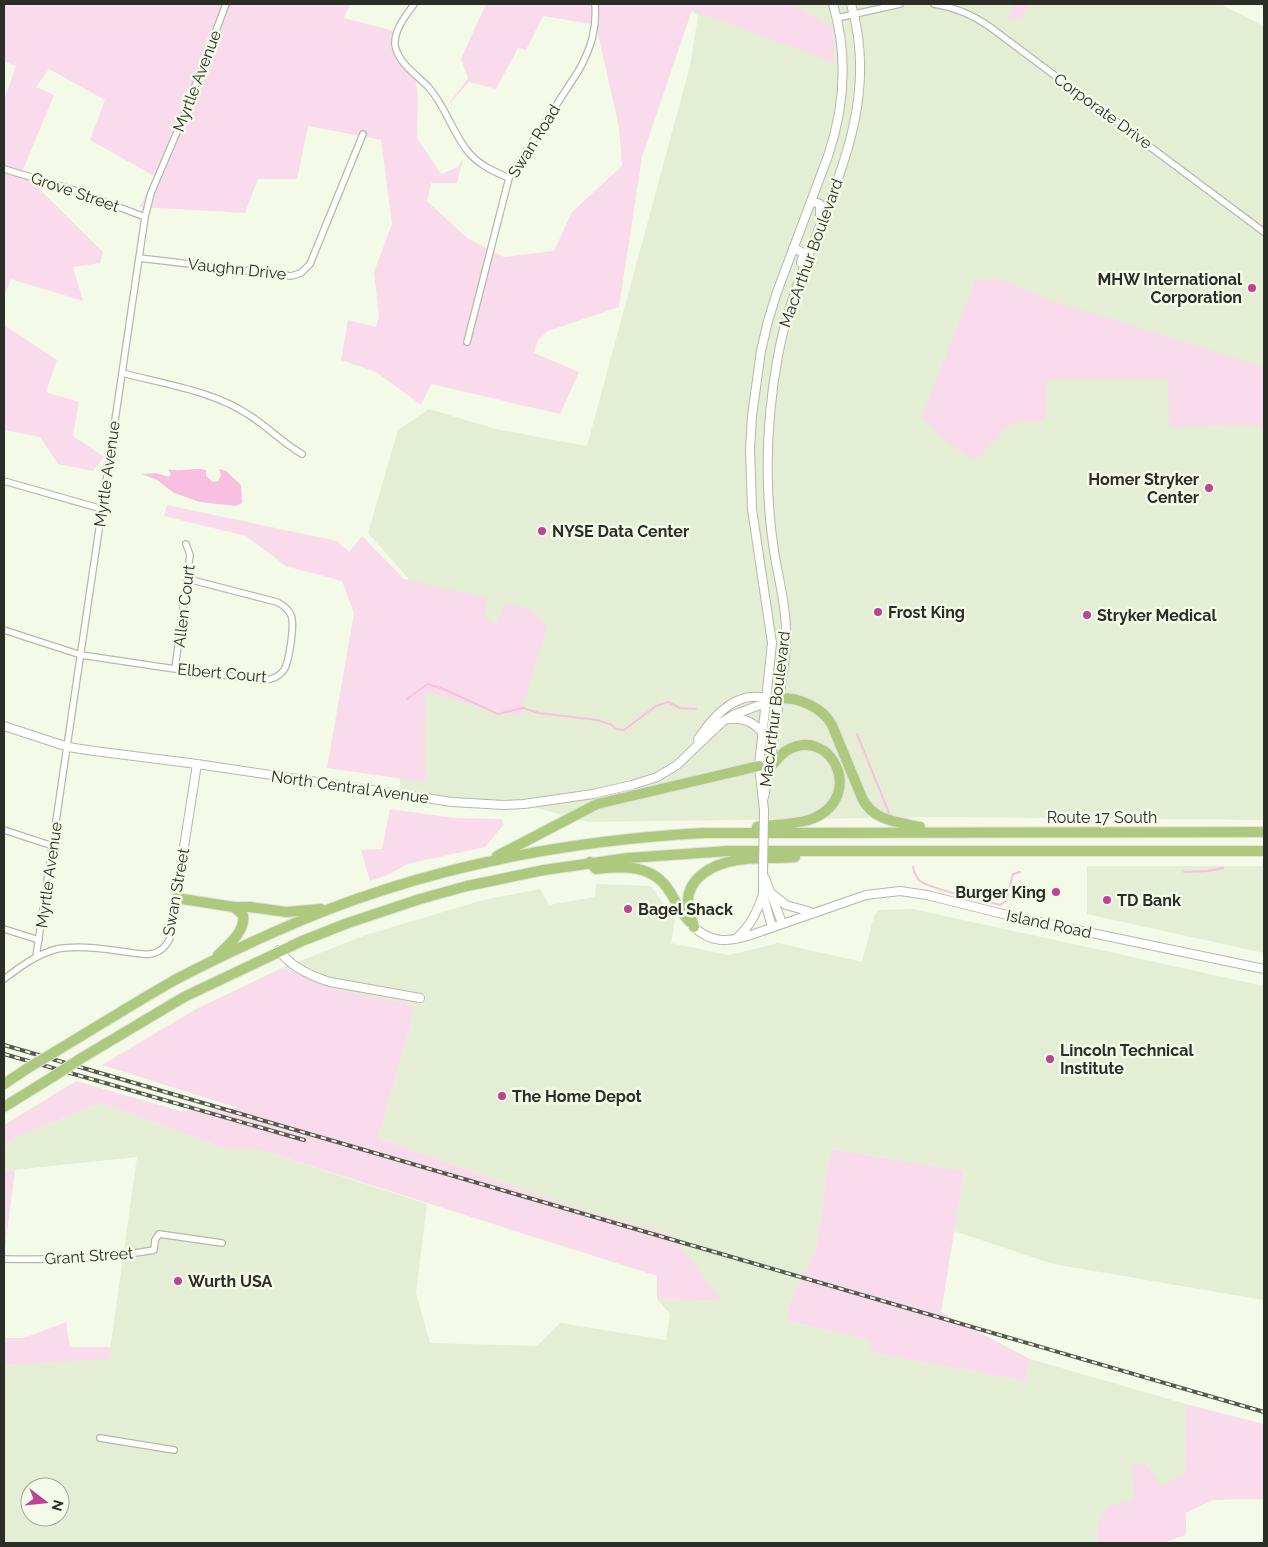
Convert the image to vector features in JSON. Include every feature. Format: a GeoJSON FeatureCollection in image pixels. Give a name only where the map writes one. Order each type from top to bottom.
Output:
{"type":"FeatureCollection","features":[{"type":"Feature","properties":{"kind":"highway"},"geometry":{"type":"LineString","coordinates":[[779,698],[788,698],[807,704],[818,709],[828,718],[862,798],[869,809],[886,819],[940,831]]}},
{"type":"Feature","properties":{"kind":"highway"},"geometry":{"type":"LineString","coordinates":[[730,832],[809,820],[828,808],[838,793],[840,782],[837,767],[828,754],[819,749],[809,746],[794,748],[781,755],[770,768]]}},
{"type":"Feature","properties":{"kind":"highway"},"geometry":{"type":"LineString","coordinates":[[482,863],[597,804],[759,766]]}},
{"type":"Feature","properties":{"kind":"highway"},"geometry":{"type":"LineString","coordinates":[[4,1084],[152,993],[274,932],[337,906],[401,885],[482,863],[555,848],[680,834],[940,831]]}},
{"type":"Feature","properties":{"kind":"highway","name":"Route 17 South"},"geometry":{"type":"LineString","coordinates":[[940,831],[1264,832]]}},
{"type":"Feature","properties":{"kind":"highway"},"geometry":{"type":"LineString","coordinates":[[4,1107],[184,997],[279,950],[348,922],[436,895],[517,875],[590,862],[728,851],[1264,851]]}},
{"type":"Feature","properties":{"kind":"highway"},"geometry":{"type":"LineString","coordinates":[[694,926],[688,909],[688,896],[694,882],[707,871],[720,864],[737,860],[780,858],[839,851]]}},
{"type":"Feature","properties":{"kind":"highway"},"geometry":{"type":"LineString","coordinates":[[590,862],[596,869],[632,867],[655,876],[668,888],[685,917],[694,926]]}},
{"type":"Feature","properties":{"kind":"highway"},"geometry":{"type":"LineString","coordinates":[[176,898],[234,907],[250,907],[286,912],[337,906]]}},
{"type":"Feature","properties":{"kind":"highway"},"geometry":{"type":"LineString","coordinates":[[207,964],[230,944],[242,926],[243,915],[234,907]]}},
{"type":"Feature","properties":{"kind":"main road","name":"MacArthur Boulevard"},"geometry":{"type":"LineString","coordinates":[[772,928],[763,873],[764,801],[759,766],[771,636],[752,514],[750,449],[755,385],[764,335],[777,292],[830,148],[840,112],[844,70],[837,18],[833,4]]}},
{"type":"Feature","properties":{"kind":"main road","name":"MacArthur Boulevard"},"geometry":{"type":"LineString","coordinates":[[764,801],[786,650],[786,630],[769,508],[767,450],[772,388],[778,354],[793,298],[844,162],[857,115],[861,70],[851,4]]}},
{"type":"Feature","properties":{"kind":"main road"},"geometry":{"type":"LineString","coordinates":[[811,201],[820,204],[821,211],[811,241],[812,248]]}},
{"type":"Feature","properties":{"kind":"main road"},"geometry":{"type":"LineString","coordinates":[[793,248],[804,253],[804,256],[790,293],[793,298]]}},
{"type":"Feature","properties":{"kind":"main road","name":"North Central Avenue"},"geometry":{"type":"LineString","coordinates":[[689,752],[709,723],[724,709],[750,697],[765,700]]}},
{"type":"Feature","properties":{"kind":"main road","name":"North Central Avenue"},"geometry":{"type":"LineString","coordinates":[[4,726],[68,747],[452,802],[485,805],[593,794],[639,783],[667,772],[727,719],[765,700],[779,698]]}},
{"type":"Feature","properties":{"kind":"main road"},"geometry":{"type":"LineString","coordinates":[[727,719],[747,720],[762,732]]}},
{"type":"Feature","properties":{"kind":"main road","name":"Swan Street"},"geometry":{"type":"LineString","coordinates":[[176,898],[196,764]]}},
{"type":"Feature","properties":{"kind":"main road","name":"Island Road"},"geometry":{"type":"LineString","coordinates":[[694,926],[711,939],[723,941],[736,940],[874,893],[910,892],[1011,916],[1264,969]]}},
{"type":"Feature","properties":{"kind":"main road","name":"MacArthur Boulevard"},"geometry":{"type":"LineString","coordinates":[[767,894],[782,923]]}},
{"type":"Feature","properties":{"kind":"main road"},"geometry":{"type":"LineString","coordinates":[[736,940],[752,921],[767,894],[786,905],[813,913]]}},
{"type":"Feature","properties":{"kind":"main road"},"geometry":{"type":"LineString","coordinates":[[279,950],[297,968],[318,978],[330,982],[420,998]]}},
{"type":"Feature","properties":{"kind":"street","name":"Myrtle Avenue"},"geometry":{"type":"LineString","coordinates":[[36,957],[145,217],[151,192],[183,118],[226,4]]}},
{"type":"Feature","properties":{"kind":"street"},"geometry":{"type":"LineString","coordinates":[[414,4],[402,21],[397,34],[396,45],[402,60],[431,90],[471,156],[490,170],[508,178]]}},
{"type":"Feature","properties":{"kind":"street","name":"Swan Road"},"geometry":{"type":"LineString","coordinates":[[467,342],[508,178],[579,70],[588,53],[595,28],[594,4]]}},
{"type":"Feature","properties":{"kind":"street"},"geometry":{"type":"LineString","coordinates":[[837,18],[900,4]]}},
{"type":"Feature","properties":{"kind":"street","name":"Corporate Drive"},"geometry":{"type":"LineString","coordinates":[[934,4],[967,13],[990,27],[1264,232]]}},
{"type":"Feature","properties":{"kind":"street","name":"Vaughn Drive"},"geometry":{"type":"LineString","coordinates":[[139,258],[291,276],[301,273],[310,264],[363,134]]}},
{"type":"Feature","properties":{"kind":"street","name":"Grove Street"},"geometry":{"type":"LineString","coordinates":[[4,169],[71,190],[145,217]]}},
{"type":"Feature","properties":{"kind":"street"},"geometry":{"type":"LineString","coordinates":[[122,373],[225,402],[249,415],[285,444],[302,454]]}},
{"type":"Feature","properties":{"kind":"street"},"geometry":{"type":"LineString","coordinates":[[4,481],[102,510]]}},
{"type":"Feature","properties":{"kind":"street","name":"Allen Court"},"geometry":{"type":"LineString","coordinates":[[175,669],[188,579],[190,555],[186,544]]}},
{"type":"Feature","properties":{"kind":"street","name":"Elbert Court"},"geometry":{"type":"LineString","coordinates":[[4,630],[80,655],[175,669],[263,680],[273,678],[283,671],[286,665],[293,625],[287,610],[277,602],[188,579]]}},
{"type":"Feature","properties":{"kind":"street"},"geometry":{"type":"LineString","coordinates":[[4,830],[53,846]]}},
{"type":"Feature","properties":{"kind":"street","name":"Swan Street"},"geometry":{"type":"LineString","coordinates":[[36,957],[58,949],[71,948],[101,949],[142,954],[156,953],[167,944],[170,938],[176,898]]}},
{"type":"Feature","properties":{"kind":"street"},"geometry":{"type":"LineString","coordinates":[[4,929],[39,940]]}},
{"type":"Feature","properties":{"kind":"street"},"geometry":{"type":"LineString","coordinates":[[4,979],[36,957]]}},
{"type":"Feature","properties":{"kind":"street","name":"Grant Street"},"geometry":{"type":"LineString","coordinates":[[4,1259],[42,1260],[128,1255],[154,1250],[155,1240],[159,1234],[222,1243]]}},
{"type":"Feature","properties":{"kind":"street"},"geometry":{"type":"LineString","coordinates":[[100,1438],[174,1450]]}},
{"type":"Feature","properties":{"kind":"shaded area"},"geometry":{"type":"Polygon","coordinates":[[[4,4],[350,4],[344,18],[394,31],[395,52],[416,81],[418,100],[417,138],[441,174],[458,167],[463,159],[457,183],[431,183],[427,201],[467,238],[504,257],[554,251],[572,212],[622,166],[619,127],[596,25],[543,16],[526,50],[518,48],[496,89],[469,82],[444,110],[468,78],[461,59],[486,4],[792,4],[833,28],[835,63],[692,10],[642,157],[619,307],[548,331],[538,340],[534,353],[579,372],[560,414],[431,384],[421,405],[376,372],[341,360],[348,320],[376,327],[379,317],[374,272],[392,224],[381,140],[308,126],[297,179],[258,179],[245,213],[140,207],[154,176],[90,140],[105,100],[49,69],[36,87],[54,95],[22,172],[103,252],[100,263],[73,267],[83,301],[11,279],[4,297],[4,100],[16,66],[4,61],[4,4]]]}},
{"type":"Feature","properties":{"kind":"shaded area"},"geometry":{"type":"Polygon","coordinates":[[[684,4],[1220,4],[1264,26],[1264,820],[939,817],[588,822],[522,804],[504,805],[399,794],[401,769],[399,698],[408,578],[368,533],[398,430],[429,409],[496,429],[587,446],[690,66],[698,16],[684,4]]]}},
{"type":"Feature","properties":{"kind":"shaded area"},"geometry":{"type":"Polygon","coordinates":[[[1014,4],[1029,4],[1022,17],[1007,22],[1014,4]]]}},
{"type":"Feature","properties":{"kind":"shaded area"},"geometry":{"type":"Polygon","coordinates":[[[1001,279],[1047,299],[1264,367],[1264,430],[1259,425],[1169,427],[1168,379],[1047,379],[1045,420],[1012,423],[977,459],[972,460],[946,441],[922,416],[975,281],[1001,279]]]}},
{"type":"Feature","properties":{"kind":"shaded area"},"geometry":{"type":"Polygon","coordinates":[[[4,325],[57,360],[46,392],[79,402],[73,436],[104,457],[93,471],[58,464],[40,437],[4,430],[4,325]]]}},
{"type":"Feature","properties":{"kind":"shaded area"},"geometry":{"type":"Polygon","coordinates":[[[168,469],[206,470],[206,476],[213,482],[218,481],[221,475],[219,469],[226,471],[241,485],[242,503],[236,506],[200,502],[174,493],[157,480],[142,474],[156,473],[169,477],[171,474],[168,469]]]}},
{"type":"Feature","properties":{"kind":"shaded area"},"geometry":{"type":"Polygon","coordinates":[[[167,505],[337,541],[349,552],[362,536],[404,579],[488,598],[485,616],[496,626],[505,603],[532,610],[547,626],[520,716],[426,692],[425,782],[327,768],[354,613],[342,581],[286,566],[246,536],[164,516],[167,505]]]}},
{"type":"Feature","properties":{"kind":"shaded area"},"geometry":{"type":"Polygon","coordinates":[[[390,809],[454,818],[501,819],[504,824],[485,847],[407,864],[390,874],[370,881],[361,850],[382,849],[390,809]]]}},
{"type":"Feature","properties":{"kind":"shaded area"},"geometry":{"type":"Polygon","coordinates":[[[1087,866],[1264,866],[1264,953],[1087,914],[1087,866]]]}},
{"type":"Feature","properties":{"kind":"shaded area"},"geometry":{"type":"Polygon","coordinates":[[[596,884],[651,886],[675,921],[671,943],[729,955],[778,943],[862,962],[874,916],[879,910],[913,909],[1264,986],[1264,1300],[1053,1264],[954,1231],[964,1171],[831,1149],[815,1252],[789,1302],[787,1321],[866,1339],[874,1353],[1026,1381],[1030,1359],[1186,1404],[1185,1473],[1162,1487],[1146,1464],[1134,1499],[1098,1523],[1096,1543],[4,1543],[4,1365],[109,1358],[137,1157],[4,1171],[4,1146],[15,1137],[102,1103],[227,1149],[255,1149],[267,1152],[427,1204],[416,1293],[430,1343],[537,1346],[560,1323],[666,1340],[670,1314],[657,1299],[722,1301],[670,1234],[566,1205],[378,1138],[410,1028],[414,1005],[339,990],[282,968],[366,935],[483,900],[540,889],[549,905],[595,897],[596,884]]]}},
{"type":"Feature","properties":{"kind":"shaded area"},"geometry":{"type":"Polygon","coordinates":[[[282,968],[339,990],[414,1005],[410,1028],[378,1138],[566,1205],[670,1234],[723,1301],[657,1299],[657,1276],[267,1152],[255,1149],[227,1149],[102,1103],[15,1137],[4,1146],[4,1125],[76,1081],[180,1111],[238,1108],[102,1065],[198,1008],[282,968]]]}},
{"type":"Feature","properties":{"kind":"shaded area"},"geometry":{"type":"Polygon","coordinates":[[[831,1149],[964,1171],[941,1312],[1030,1359],[1026,1381],[873,1353],[866,1339],[787,1321],[789,1302],[815,1252],[831,1149]]]}},
{"type":"Feature","properties":{"kind":"shaded area"},"geometry":{"type":"Polygon","coordinates":[[[15,1170],[4,1255],[4,1171],[15,1170]]]}},
{"type":"Feature","properties":{"kind":"shaded area"},"geometry":{"type":"Polygon","coordinates":[[[66,1322],[70,1347],[111,1347],[109,1359],[4,1365],[4,1338],[24,1338],[66,1322]]]}},
{"type":"Feature","properties":{"kind":"shaded area"},"geometry":{"type":"Polygon","coordinates":[[[1186,1404],[1264,1424],[1264,1499],[1212,1500],[1186,1513],[1186,1535],[1167,1543],[1096,1543],[1098,1523],[1108,1506],[1134,1499],[1132,1465],[1146,1464],[1162,1486],[1185,1473],[1186,1404]]]}},
{"type":"Feature","properties":{"kind":"waterway"},"geometry":{"type":"LineString","coordinates":[[407,699],[428,684],[446,690],[498,714],[523,708],[539,713],[597,720],[624,730],[656,706],[668,702],[680,708],[696,709]]}},
{"type":"Feature","properties":{"kind":"waterway"},"geometry":{"type":"LineString","coordinates":[[857,734],[889,813]]}},
{"type":"Feature","properties":{"kind":"waterway"},"geometry":{"type":"LineString","coordinates":[[913,867],[917,878],[926,884],[1000,905],[1006,901],[1013,874],[1020,872]]}},
{"type":"Feature","properties":{"kind":"waterway"},"geometry":{"type":"LineString","coordinates":[[1184,872],[1223,868]]}},
{"type":"Feature","properties":{"kind":"railway"},"geometry":{"type":"LineString","coordinates":[[4,1045],[1264,1412]]}},
{"type":"Feature","properties":{"kind":"railway"},"geometry":{"type":"LineString","coordinates":[[4,1054],[304,1140]]}},
{"type":"Feature","properties":{"kind":"place","name":"MHW International Corporation"},"geometry":{"type":"Point","coordinates":[1252,288]}},
{"type":"Feature","properties":{"kind":"place","name":"Homer Stryker Center"},"geometry":{"type":"Point","coordinates":[1209,488]}},
{"type":"Feature","properties":{"kind":"place","name":"NYSE Data Center"},"geometry":{"type":"Point","coordinates":[542,531]}},
{"type":"Feature","properties":{"kind":"place","name":"Frost King"},"geometry":{"type":"Point","coordinates":[878,612]}},
{"type":"Feature","properties":{"kind":"place","name":"Stryker Medical"},"geometry":{"type":"Point","coordinates":[1087,615]}},
{"type":"Feature","properties":{"kind":"place","name":"Burger King"},"geometry":{"type":"Point","coordinates":[1056,892]}},
{"type":"Feature","properties":{"kind":"place","name":"TD Bank"},"geometry":{"type":"Point","coordinates":[1107,900]}},
{"type":"Feature","properties":{"kind":"place","name":"Bagel Shack"},"geometry":{"type":"Point","coordinates":[628,909]}},
{"type":"Feature","properties":{"kind":"place","name":"Lincoln Technical Institute"},"geometry":{"type":"Point","coordinates":[1050,1059]}},
{"type":"Feature","properties":{"kind":"place","name":"The Home Depot"},"geometry":{"type":"Point","coordinates":[502,1096]}},
{"type":"Feature","properties":{"kind":"place","name":"Wurth USA"},"geometry":{"type":"Point","coordinates":[178,1281]}}]}
